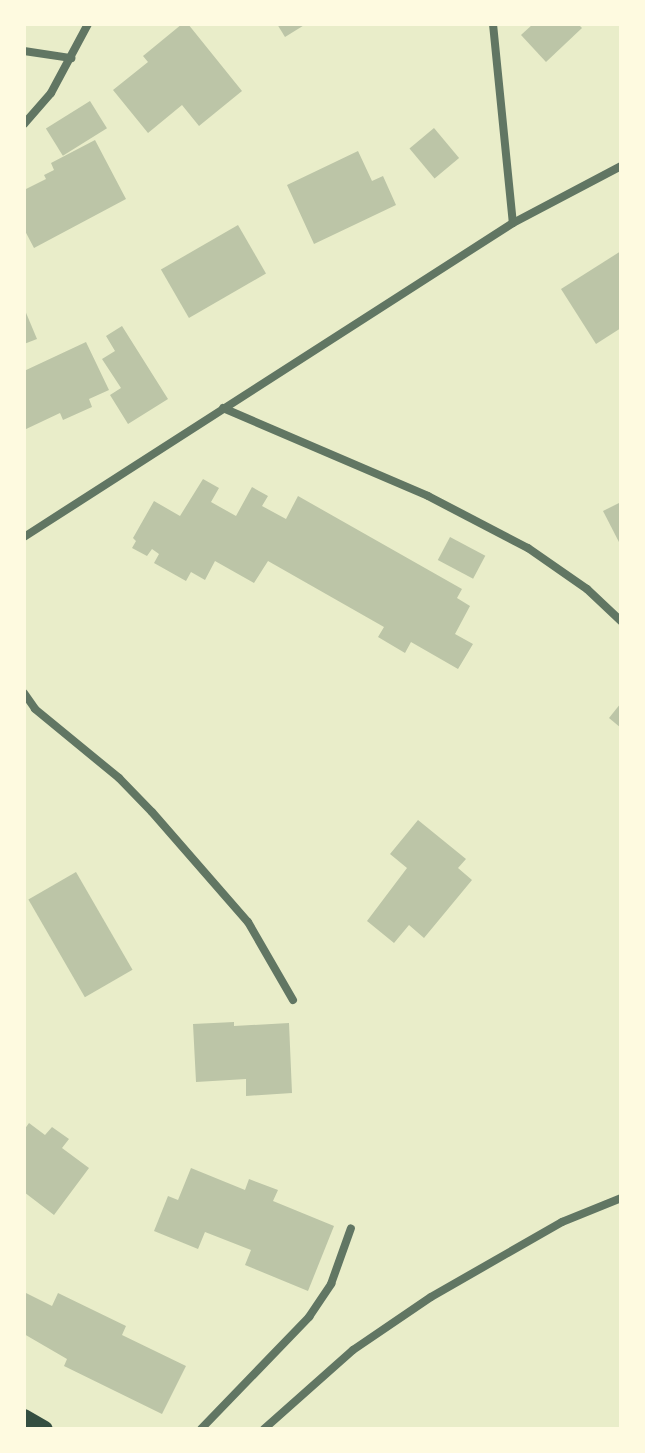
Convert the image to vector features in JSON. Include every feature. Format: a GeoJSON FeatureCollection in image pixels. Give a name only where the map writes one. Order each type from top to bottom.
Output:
{"type":"FeatureCollection","features":[{"type":"Feature","properties":{"kind":"main road"},"geometry":{"type":"LineString","coordinates":[[24,1417],[45,1429]]}},
{"type":"Feature","properties":{"kind":"street"},"geometry":{"type":"LineString","coordinates":[[24,124],[51,93],[88,24]]}},
{"type":"Feature","properties":{"kind":"street"},"geometry":{"type":"LineString","coordinates":[[493,24],[513,223]]}},
{"type":"Feature","properties":{"kind":"street"},"geometry":{"type":"LineString","coordinates":[[24,51],[71,58]]}},
{"type":"Feature","properties":{"kind":"street"},"geometry":{"type":"LineString","coordinates":[[25,534],[513,223],[621,166]]}},
{"type":"Feature","properties":{"kind":"street"},"geometry":{"type":"LineString","coordinates":[[223,408],[428,496],[528,548],[587,589],[621,621]]}},
{"type":"Feature","properties":{"kind":"street"},"geometry":{"type":"LineString","coordinates":[[24,693],[35,709],[119,778],[152,812],[248,922],[293,1000]]}},
{"type":"Feature","properties":{"kind":"street"},"geometry":{"type":"LineString","coordinates":[[264,1429],[353,1350],[431,1297],[562,1222],[621,1198]]}},
{"type":"Feature","properties":{"kind":"street"},"geometry":{"type":"LineString","coordinates":[[201,1429],[309,1317],[331,1284],[351,1228]]}},
{"type":"Feature","properties":{"kind":"building"},"geometry":{"type":"Polygon","coordinates":[[[182,24],[188,24],[242,91],[199,126],[182,105],[148,133],[113,90],[148,62],[143,56],[182,24]]]}},
{"type":"Feature","properties":{"kind":"building"},"geometry":{"type":"Polygon","coordinates":[[[277,24],[306,24],[285,37],[277,24]]]}},
{"type":"Feature","properties":{"kind":"building"},"geometry":{"type":"Polygon","coordinates":[[[533,24],[578,24],[582,28],[546,62],[521,35],[533,24]]]}},
{"type":"Feature","properties":{"kind":"building"},"geometry":{"type":"Polygon","coordinates":[[[90,101],[107,128],[63,156],[46,129],[90,101]]]}},
{"type":"Feature","properties":{"kind":"building"},"geometry":{"type":"Polygon","coordinates":[[[434,128],[459,158],[435,178],[409,149],[434,128]]]}},
{"type":"Feature","properties":{"kind":"building"},"geometry":{"type":"Polygon","coordinates":[[[95,140],[126,199],[34,248],[24,229],[24,190],[46,179],[44,175],[54,170],[51,163],[95,140]]]}},
{"type":"Feature","properties":{"kind":"building"},"geometry":{"type":"Polygon","coordinates":[[[358,151],[372,181],[383,176],[396,205],[314,244],[287,185],[358,151]]]}},
{"type":"Feature","properties":{"kind":"building"},"geometry":{"type":"Polygon","coordinates":[[[238,225],[266,273],[189,318],[161,270],[238,225]]]}},
{"type":"Feature","properties":{"kind":"building"},"geometry":{"type":"Polygon","coordinates":[[[621,251],[621,328],[596,344],[561,289],[621,251]]]}},
{"type":"Feature","properties":{"kind":"building"},"geometry":{"type":"Polygon","coordinates":[[[24,308],[37,339],[24,344],[24,308]]]}},
{"type":"Feature","properties":{"kind":"building"},"geometry":{"type":"Polygon","coordinates":[[[122,326],[168,399],[128,424],[110,395],[121,388],[102,359],[115,351],[106,336],[122,326]]]}},
{"type":"Feature","properties":{"kind":"building"},"geometry":{"type":"Polygon","coordinates":[[[86,342],[109,390],[89,399],[92,407],[63,420],[60,413],[24,430],[24,371],[86,342]]]}},
{"type":"Feature","properties":{"kind":"building"},"geometry":{"type":"Polygon","coordinates":[[[203,479],[219,488],[211,502],[236,516],[252,487],[268,496],[262,506],[286,519],[298,496],[462,589],[457,598],[470,606],[455,634],[473,644],[458,669],[411,642],[405,653],[378,637],[384,627],[268,561],[254,583],[215,561],[205,580],[191,572],[186,581],[154,563],[159,554],[152,549],[147,556],[132,548],[136,541],[133,538],[154,501],[180,516],[203,479]]]}},
{"type":"Feature","properties":{"kind":"building"},"geometry":{"type":"Polygon","coordinates":[[[621,502],[621,546],[603,511],[621,502]]]}},
{"type":"Feature","properties":{"kind":"building"},"geometry":{"type":"Polygon","coordinates":[[[450,537],[485,556],[473,579],[438,560],[450,537]]]}},
{"type":"Feature","properties":{"kind":"building"},"geometry":{"type":"Polygon","coordinates":[[[621,703],[621,728],[609,718],[621,703]]]}},
{"type":"Feature","properties":{"kind":"building"},"geometry":{"type":"Polygon","coordinates":[[[418,820],[466,859],[458,868],[472,880],[424,938],[409,925],[394,943],[367,921],[407,868],[390,854],[418,820]]]}},
{"type":"Feature","properties":{"kind":"building"},"geometry":{"type":"Polygon","coordinates":[[[76,872],[132,970],[85,997],[28,900],[76,872]]]}},
{"type":"Feature","properties":{"kind":"building"},"geometry":{"type":"Polygon","coordinates":[[[234,1022],[234,1026],[289,1023],[292,1093],[246,1096],[246,1079],[196,1082],[193,1024],[234,1022]]]}},
{"type":"Feature","properties":{"kind":"building"},"geometry":{"type":"Polygon","coordinates":[[[29,1123],[45,1135],[52,1127],[69,1139],[62,1148],[89,1168],[54,1215],[24,1192],[24,1130],[29,1123]]]}},
{"type":"Feature","properties":{"kind":"building"},"geometry":{"type":"Polygon","coordinates":[[[191,1168],[245,1190],[249,1179],[278,1190],[273,1201],[334,1226],[308,1291],[245,1265],[251,1250],[205,1232],[198,1249],[154,1231],[168,1196],[178,1200],[191,1168]]]}},
{"type":"Feature","properties":{"kind":"building"},"geometry":{"type":"Polygon","coordinates":[[[24,1292],[52,1306],[58,1293],[126,1326],[122,1335],[186,1366],[162,1414],[64,1366],[67,1359],[24,1334],[24,1292]]]}}]}
